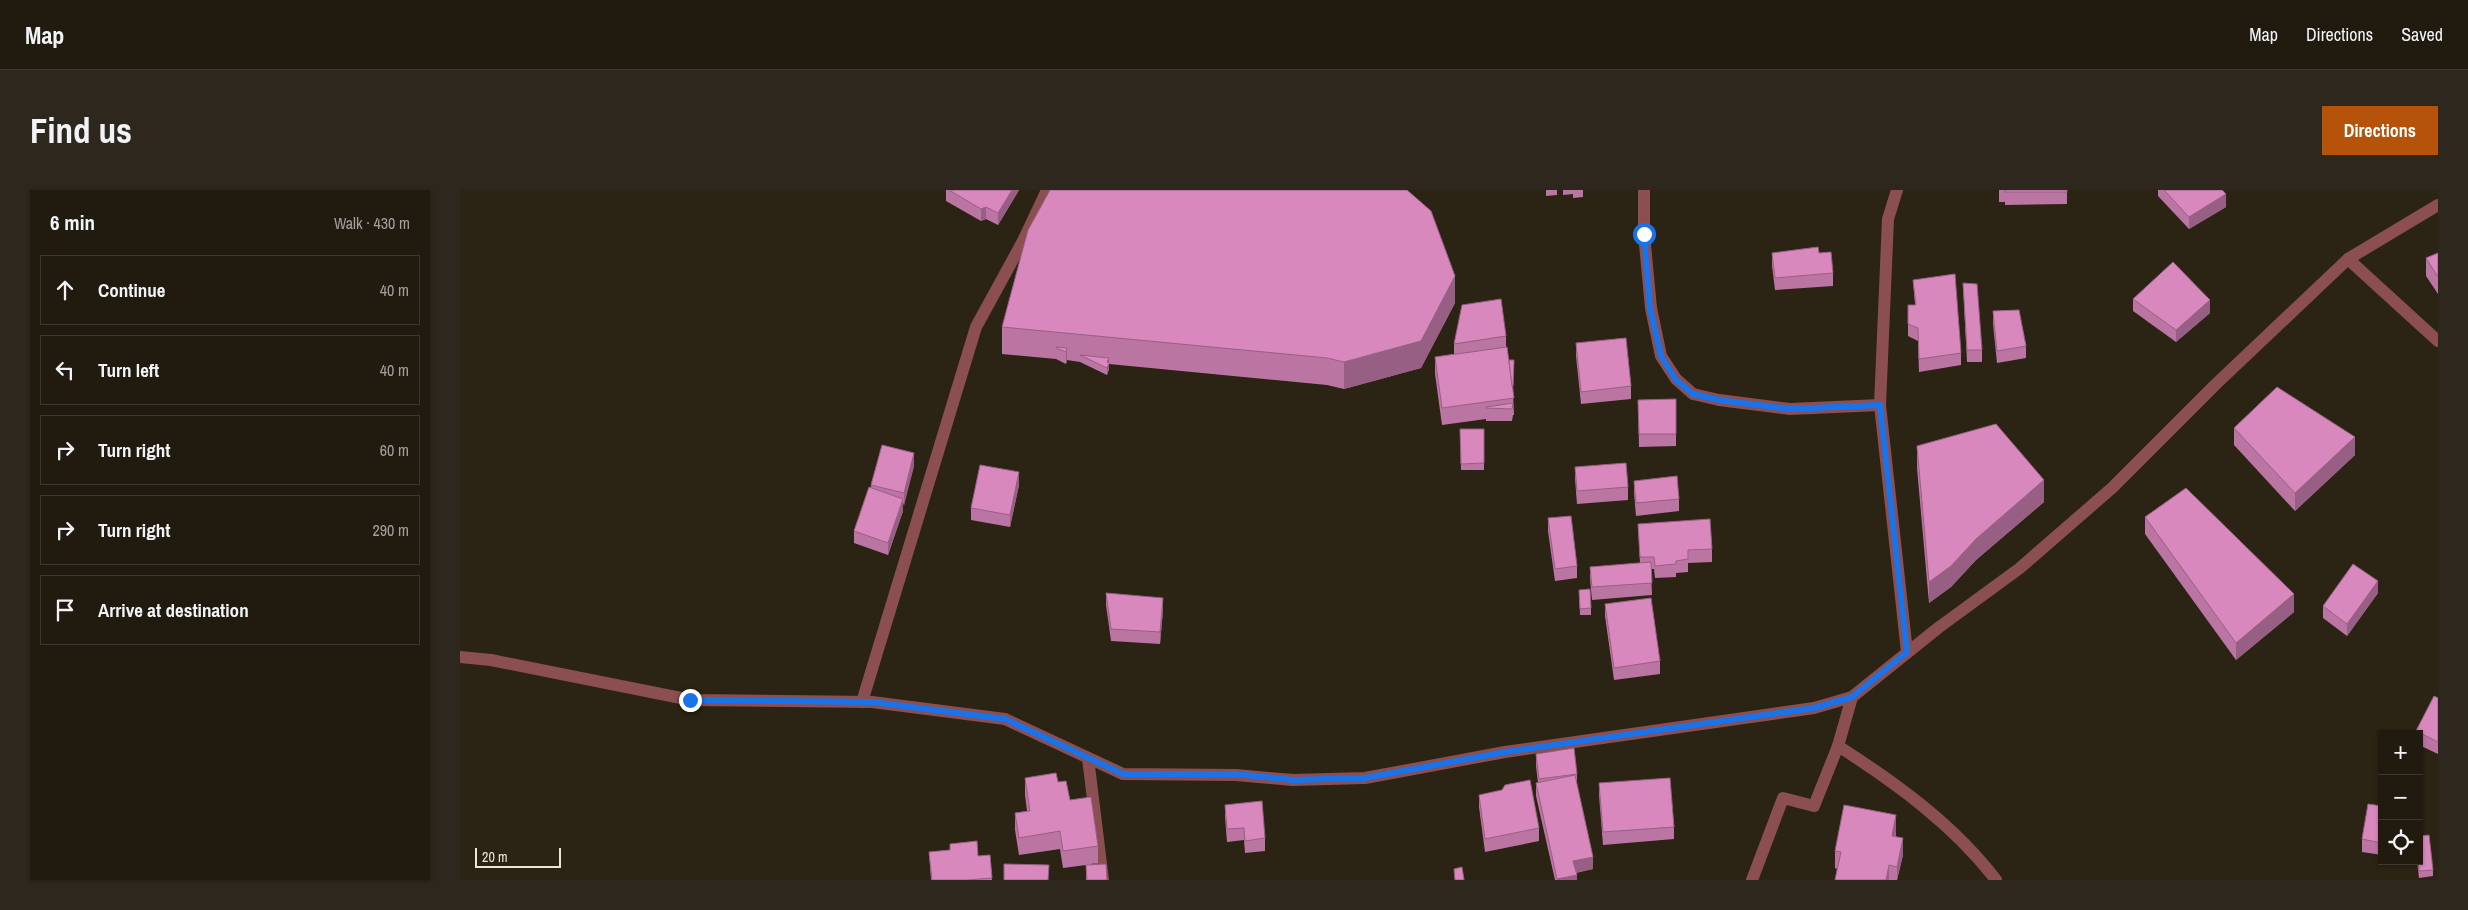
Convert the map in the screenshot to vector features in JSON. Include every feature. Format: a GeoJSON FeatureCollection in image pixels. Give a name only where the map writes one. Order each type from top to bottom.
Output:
{"type":"FeatureCollection","features":[{"type":"Feature","properties":{"kind":"street"},"geometry":{"type":"LineString","coordinates":[[862,702],[976,327],[1047,190]]}},
{"type":"Feature","properties":{"kind":"street"},"geometry":{"type":"LineString","coordinates":[[1644,190],[1644,234],[1650,308],[1661,356],[1676,380],[1693,394],[1719,400],[1790,409],[1880,405]]}},
{"type":"Feature","properties":{"kind":"street"},"geometry":{"type":"LineString","coordinates":[[1897,190],[1888,219],[1880,405],[1907,652]]}},
{"type":"Feature","properties":{"kind":"street"},"geometry":{"type":"LineString","coordinates":[[460,657],[491,660],[690,700],[862,702],[1005,719],[1123,774],[1236,774],[1293,780],[1365,778],[1505,752],[1814,708],[1852,697],[1907,652],[2020,568],[2112,488],[2216,384],[2348,259],[2438,205]]}},
{"type":"Feature","properties":{"kind":"street"},"geometry":{"type":"LineString","coordinates":[[2348,259],[2438,341]]}},
{"type":"Feature","properties":{"kind":"street"},"geometry":{"type":"LineString","coordinates":[[1752,880],[1783,798],[1814,806],[1838,746],[1852,697]]}},
{"type":"Feature","properties":{"kind":"street"},"geometry":{"type":"LineString","coordinates":[[1838,746],[1883,775],[1944,824],[1996,880]]}},
{"type":"Feature","properties":{"kind":"street"},"geometry":{"type":"LineString","coordinates":[[1088,758],[1103,880]]}},
{"type":"Feature","properties":{"kind":"building"},"geometry":{"type":"Polygon","coordinates":[[[949,190],[1012,190],[998,213],[986,207],[981,209],[949,190]]]}},
{"type":"Feature","properties":{"kind":"building"},"geometry":{"type":"Polygon","coordinates":[[[1050,190],[1407,190],[1431,211],[1455,276],[1421,341],[1344,362],[1327,358],[1002,327],[1028,230],[1050,190]]]}},
{"type":"Feature","properties":{"kind":"building"},"geometry":{"type":"Polygon","coordinates":[[[2005,190],[2067,190],[2067,192],[2005,192],[2005,190]]]}},
{"type":"Feature","properties":{"kind":"building"},"geometry":{"type":"Polygon","coordinates":[[[2164,190],[2222,190],[2226,194],[2189,217],[2164,190]]]}},
{"type":"Feature","properties":{"kind":"building"},"geometry":{"type":"Polygon","coordinates":[[[1818,247],[1819,253],[1831,252],[1833,273],[1775,278],[1772,253],[1818,247]]]}},
{"type":"Feature","properties":{"kind":"building"},"geometry":{"type":"Polygon","coordinates":[[[2438,253],[2438,277],[2426,258],[2438,253]]]}},
{"type":"Feature","properties":{"kind":"building"},"geometry":{"type":"Polygon","coordinates":[[[2173,262],[2210,300],[2176,330],[2133,299],[2173,262]]]}},
{"type":"Feature","properties":{"kind":"building"},"geometry":{"type":"Polygon","coordinates":[[[1955,274],[1961,353],[1919,359],[1918,328],[1908,324],[1908,305],[1916,305],[1913,280],[1955,274]]]}},
{"type":"Feature","properties":{"kind":"building"},"geometry":{"type":"Polygon","coordinates":[[[1963,283],[1977,284],[1982,350],[1967,350],[1963,283]]]}},
{"type":"Feature","properties":{"kind":"building"},"geometry":{"type":"Polygon","coordinates":[[[1501,299],[1506,336],[1454,344],[1462,305],[1501,299]]]}},
{"type":"Feature","properties":{"kind":"building"},"geometry":{"type":"Polygon","coordinates":[[[2019,310],[2026,346],[1997,351],[1993,311],[2019,310]]]}},
{"type":"Feature","properties":{"kind":"building"},"geometry":{"type":"Polygon","coordinates":[[[1626,338],[1631,386],[1581,392],[1576,343],[1626,338]]]}},
{"type":"Feature","properties":{"kind":"building"},"geometry":{"type":"Polygon","coordinates":[[[1507,347],[1514,398],[1442,408],[1435,357],[1507,347]]]}},
{"type":"Feature","properties":{"kind":"building"},"geometry":{"type":"Polygon","coordinates":[[[1056,348],[1067,348],[1066,352],[1056,348]]]}},
{"type":"Feature","properties":{"kind":"building"},"geometry":{"type":"Polygon","coordinates":[[[1080,355],[1109,358],[1107,362],[1109,363],[1107,368],[1080,355]]]}},
{"type":"Feature","properties":{"kind":"building"},"geometry":{"type":"Polygon","coordinates":[[[1509,360],[1514,360],[1513,386],[1512,386],[1509,360]]]}},
{"type":"Feature","properties":{"kind":"building"},"geometry":{"type":"Polygon","coordinates":[[[2277,387],[2355,437],[2295,493],[2234,428],[2277,387]]]}},
{"type":"Feature","properties":{"kind":"building"},"geometry":{"type":"Polygon","coordinates":[[[1676,399],[1676,434],[1639,434],[1638,400],[1676,399]]]}},
{"type":"Feature","properties":{"kind":"building"},"geometry":{"type":"Polygon","coordinates":[[[1513,403],[1512,409],[1486,408],[1486,407],[1513,403]]]}},
{"type":"Feature","properties":{"kind":"building"},"geometry":{"type":"Polygon","coordinates":[[[1996,424],[2044,480],[1976,539],[1951,566],[1929,582],[1917,446],[1996,424]]]}},
{"type":"Feature","properties":{"kind":"building"},"geometry":{"type":"Polygon","coordinates":[[[1460,429],[1484,429],[1484,463],[1461,464],[1460,429]]]}},
{"type":"Feature","properties":{"kind":"building"},"geometry":{"type":"Polygon","coordinates":[[[882,445],[914,453],[904,493],[871,485],[882,445]]]}},
{"type":"Feature","properties":{"kind":"building"},"geometry":{"type":"Polygon","coordinates":[[[1626,463],[1628,487],[1577,491],[1575,467],[1626,463]]]}},
{"type":"Feature","properties":{"kind":"building"},"geometry":{"type":"Polygon","coordinates":[[[980,465],[1019,472],[1010,515],[971,508],[980,465]]]}},
{"type":"Feature","properties":{"kind":"building"},"geometry":{"type":"Polygon","coordinates":[[[1677,476],[1679,499],[1636,503],[1634,481],[1677,476]]]}},
{"type":"Feature","properties":{"kind":"building"},"geometry":{"type":"Polygon","coordinates":[[[869,487],[903,499],[888,543],[854,531],[869,487]]]}},
{"type":"Feature","properties":{"kind":"building"},"geometry":{"type":"Polygon","coordinates":[[[2186,488],[2294,594],[2236,643],[2145,517],[2186,488]]]}},
{"type":"Feature","properties":{"kind":"building"},"geometry":{"type":"Polygon","coordinates":[[[1571,516],[1577,566],[1555,569],[1548,518],[1571,516]]]}},
{"type":"Feature","properties":{"kind":"building"},"geometry":{"type":"Polygon","coordinates":[[[1710,519],[1712,549],[1688,550],[1688,559],[1676,561],[1676,564],[1655,566],[1654,557],[1640,557],[1638,524],[1710,519]]]}},
{"type":"Feature","properties":{"kind":"building"},"geometry":{"type":"Polygon","coordinates":[[[1651,562],[1652,583],[1592,587],[1590,567],[1651,562]]]}},
{"type":"Feature","properties":{"kind":"building"},"geometry":{"type":"Polygon","coordinates":[[[2353,564],[2378,581],[2347,624],[2323,606],[2353,564]]]}},
{"type":"Feature","properties":{"kind":"building"},"geometry":{"type":"Polygon","coordinates":[[[1590,589],[1591,608],[1580,609],[1579,590],[1590,589]]]}},
{"type":"Feature","properties":{"kind":"building"},"geometry":{"type":"Polygon","coordinates":[[[1106,593],[1163,598],[1160,632],[1111,629],[1106,593]]]}},
{"type":"Feature","properties":{"kind":"building"},"geometry":{"type":"Polygon","coordinates":[[[1651,598],[1660,661],[1614,668],[1605,604],[1651,598]]]}},
{"type":"Feature","properties":{"kind":"building"},"geometry":{"type":"Polygon","coordinates":[[[2434,696],[2438,698],[2438,742],[2423,734],[2423,730],[2417,730],[2434,696]]]}},
{"type":"Feature","properties":{"kind":"building"},"geometry":{"type":"Polygon","coordinates":[[[1574,748],[1577,774],[1539,779],[1536,754],[1574,748]]]}},
{"type":"Feature","properties":{"kind":"building"},"geometry":{"type":"Polygon","coordinates":[[[1056,773],[1058,782],[1066,781],[1070,800],[1091,797],[1098,846],[1063,851],[1060,831],[1019,838],[1015,813],[1030,811],[1025,778],[1056,773]]]}},
{"type":"Feature","properties":{"kind":"building"},"geometry":{"type":"Polygon","coordinates":[[[1575,775],[1593,857],[1573,861],[1577,875],[1557,879],[1536,783],[1575,775]]]}},
{"type":"Feature","properties":{"kind":"building"},"geometry":{"type":"Polygon","coordinates":[[[1670,778],[1674,827],[1603,832],[1599,783],[1670,778]]]}},
{"type":"Feature","properties":{"kind":"building"},"geometry":{"type":"Polygon","coordinates":[[[1530,780],[1539,828],[1485,839],[1479,795],[1502,790],[1505,785],[1530,780]]]}},
{"type":"Feature","properties":{"kind":"building"},"geometry":{"type":"Polygon","coordinates":[[[1262,801],[1265,838],[1245,841],[1244,828],[1227,829],[1225,805],[1262,801]]]}},
{"type":"Feature","properties":{"kind":"building"},"geometry":{"type":"Polygon","coordinates":[[[2368,804],[2378,805],[2378,842],[2362,839],[2368,804]]]}},
{"type":"Feature","properties":{"kind":"building"},"geometry":{"type":"Polygon","coordinates":[[[1844,805],[1896,815],[1892,836],[1903,838],[1897,867],[1889,865],[1886,880],[1835,880],[1841,852],[1835,851],[1844,805]]]}},
{"type":"Feature","properties":{"kind":"building"},"geometry":{"type":"Polygon","coordinates":[[[2429,835],[2433,870],[2419,871],[2418,865],[2423,865],[2423,836],[2429,835]]]}},
{"type":"Feature","properties":{"kind":"building"},"geometry":{"type":"Polygon","coordinates":[[[977,841],[978,856],[990,855],[992,878],[932,880],[929,852],[950,850],[950,844],[977,841]]]}},
{"type":"Feature","properties":{"kind":"building"},"geometry":{"type":"Polygon","coordinates":[[[1004,864],[1049,865],[1048,880],[1004,880],[1004,864]]]}},
{"type":"Feature","properties":{"kind":"building"},"geometry":{"type":"Polygon","coordinates":[[[1106,864],[1107,880],[1087,880],[1086,865],[1106,864]]]}},
{"type":"Feature","properties":{"kind":"building"},"geometry":{"type":"Polygon","coordinates":[[[1462,867],[1464,880],[1455,880],[1454,869],[1462,867]]]}},
{"type":"Feature","properties":{"kind":"route"},"geometry":{"type":"LineString","coordinates":[[690,700],[872,702],[1005,719],[1123,774],[1236,774],[1293,780],[1365,778],[1505,752],[1814,708],[1852,697],[1907,652],[1880,405],[1790,409],[1719,400],[1693,394],[1676,380],[1661,356],[1650,308],[1644,234]]}}]}
